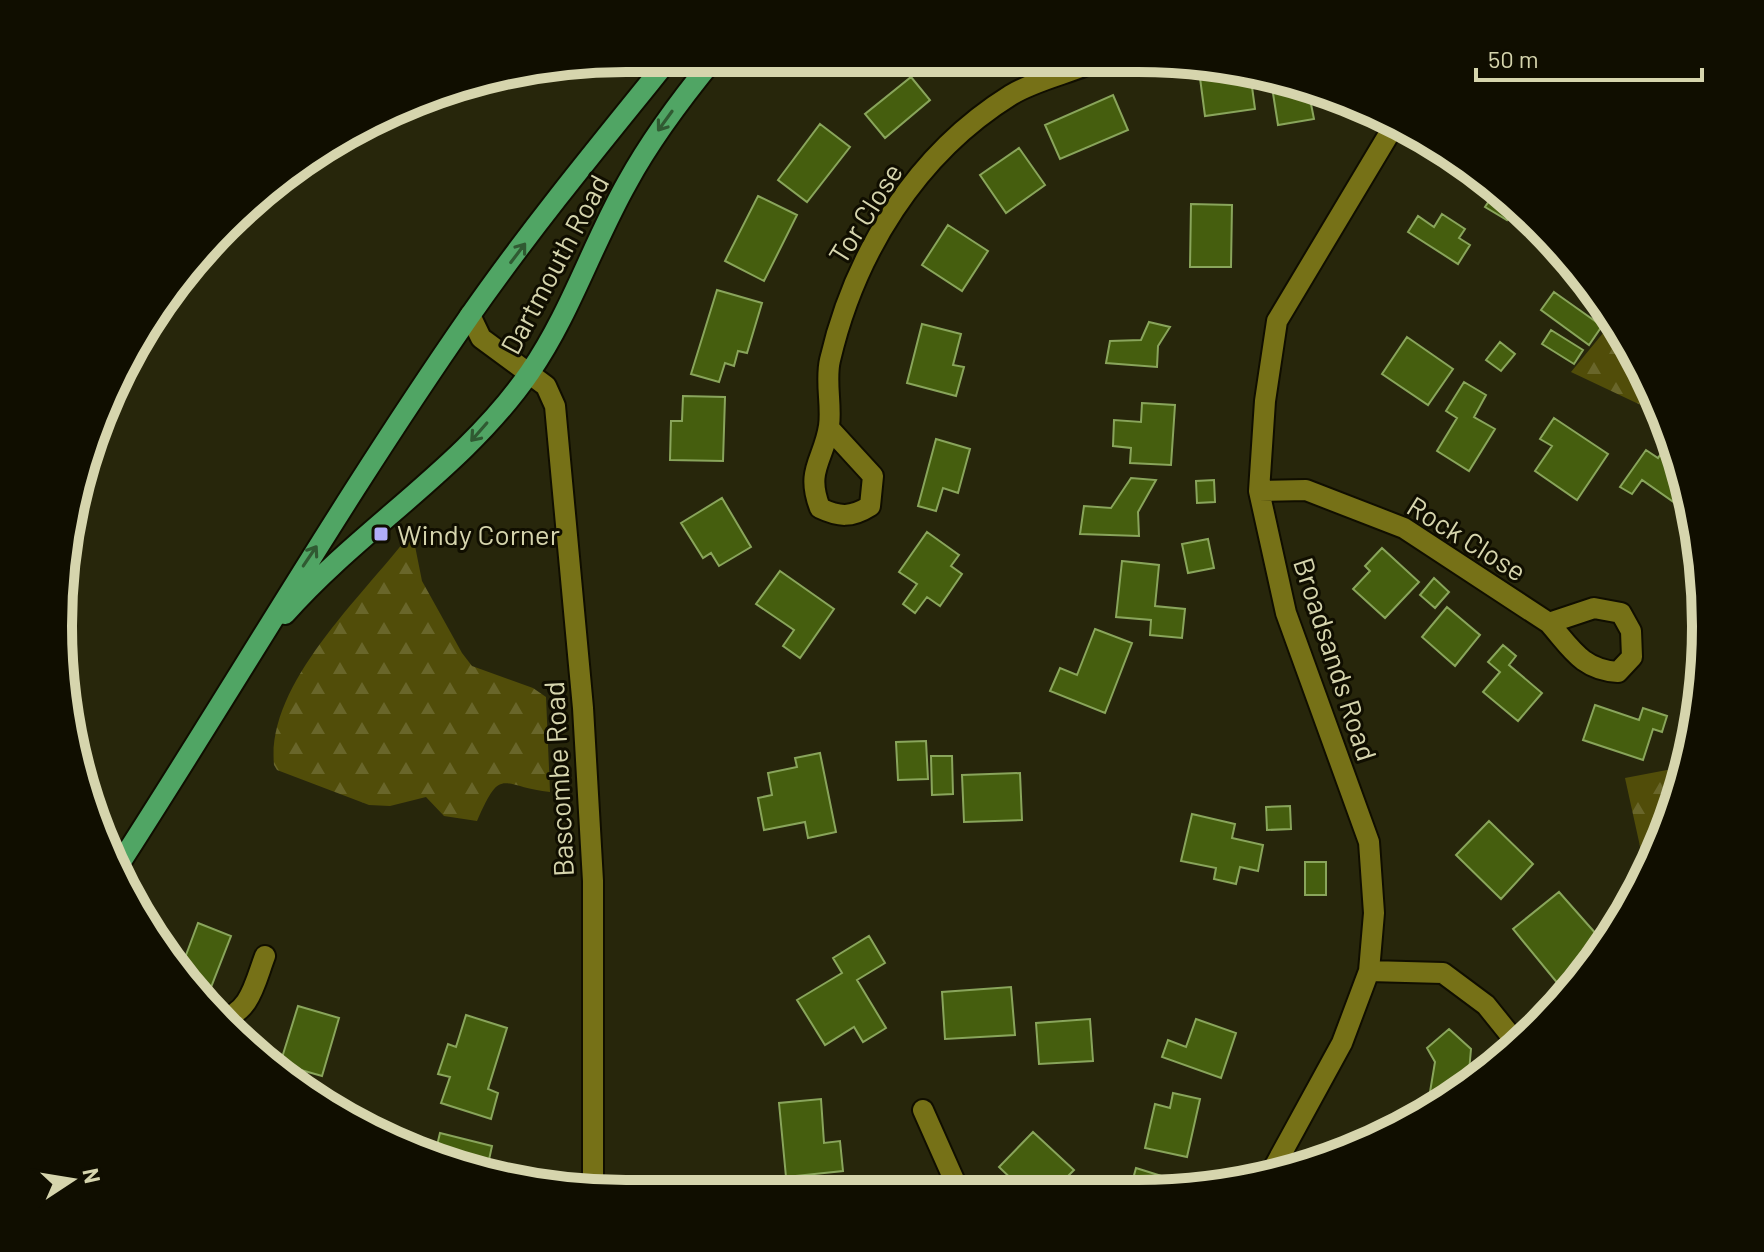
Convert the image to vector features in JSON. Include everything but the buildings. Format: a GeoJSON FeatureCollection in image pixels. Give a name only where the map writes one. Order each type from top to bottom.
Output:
{"type":"FeatureCollection","features":[{"type":"Feature","properties":{"kind":"main road","name":"Dartmouth Road"},"geometry":{"type":"LineString","coordinates":[[123,858],[256,647],[300,571],[470,315],[659,72]]}},
{"type":"Feature","properties":{"kind":"main road","name":"Dartmouth Road"},"geometry":{"type":"LineString","coordinates":[[256,647],[314,582],[472,441],[529,373],[562,318],[626,184],[658,131],[704,72]]}},
{"type":"Feature","properties":{"kind":"street","name":"Tor Close"},"geometry":{"type":"LineString","coordinates":[[829,428],[829,364],[848,295],[868,253],[908,187],[954,139],[1012,94],[1069,72]]}},
{"type":"Feature","properties":{"kind":"street","name":"Broadsands Road"},"geometry":{"type":"LineString","coordinates":[[1277,1162],[1342,1043],[1369,971],[1374,913],[1369,842],[1286,613],[1259,491],[1265,401],[1277,321],[1390,133]]}},
{"type":"Feature","properties":{"kind":"street","name":"Bascombe Road"},"geometry":{"type":"LineString","coordinates":[[470,315],[481,338],[546,386],[555,406],[583,708],[593,881],[593,1179]]}},
{"type":"Feature","properties":{"kind":"street","name":"Rock Close"},"geometry":{"type":"LineString","coordinates":[[1259,491],[1306,490],[1404,528],[1549,623]]}},
{"type":"Feature","properties":{"kind":"street"},"geometry":{"type":"LineString","coordinates":[[233,1017],[245,1007],[265,956]]}},
{"type":"Feature","properties":{"kind":"street"},"geometry":{"type":"LineString","coordinates":[[1369,971],[1443,973],[1486,1005],[1511,1036]]}},
{"type":"Feature","properties":{"kind":"street"},"geometry":{"type":"LineString","coordinates":[[923,1110],[954,1180]]}},
{"type":"Feature","properties":{"kind":"green space"},"geometry":{"type":"Polygon","coordinates":[[[1606,329],[1647,408],[1571,372],[1606,329]]]}},
{"type":"Feature","properties":{"kind":"green space"},"geometry":{"type":"Polygon","coordinates":[[[412,531],[422,581],[472,666],[533,688],[546,697],[550,792],[512,784],[498,785],[477,821],[444,816],[426,797],[390,806],[369,805],[277,770],[274,765],[276,733],[286,702],[302,670],[346,610],[412,531]]]}},
{"type":"Feature","properties":{"kind":"green space"},"geometry":{"type":"Polygon","coordinates":[[[1673,769],[1642,855],[1625,778],[1673,769]]]}},
{"type":"Feature","properties":{"kind":"place","name":"Windy Corner"},"geometry":{"type":"Point","coordinates":[381,534]}}]}
